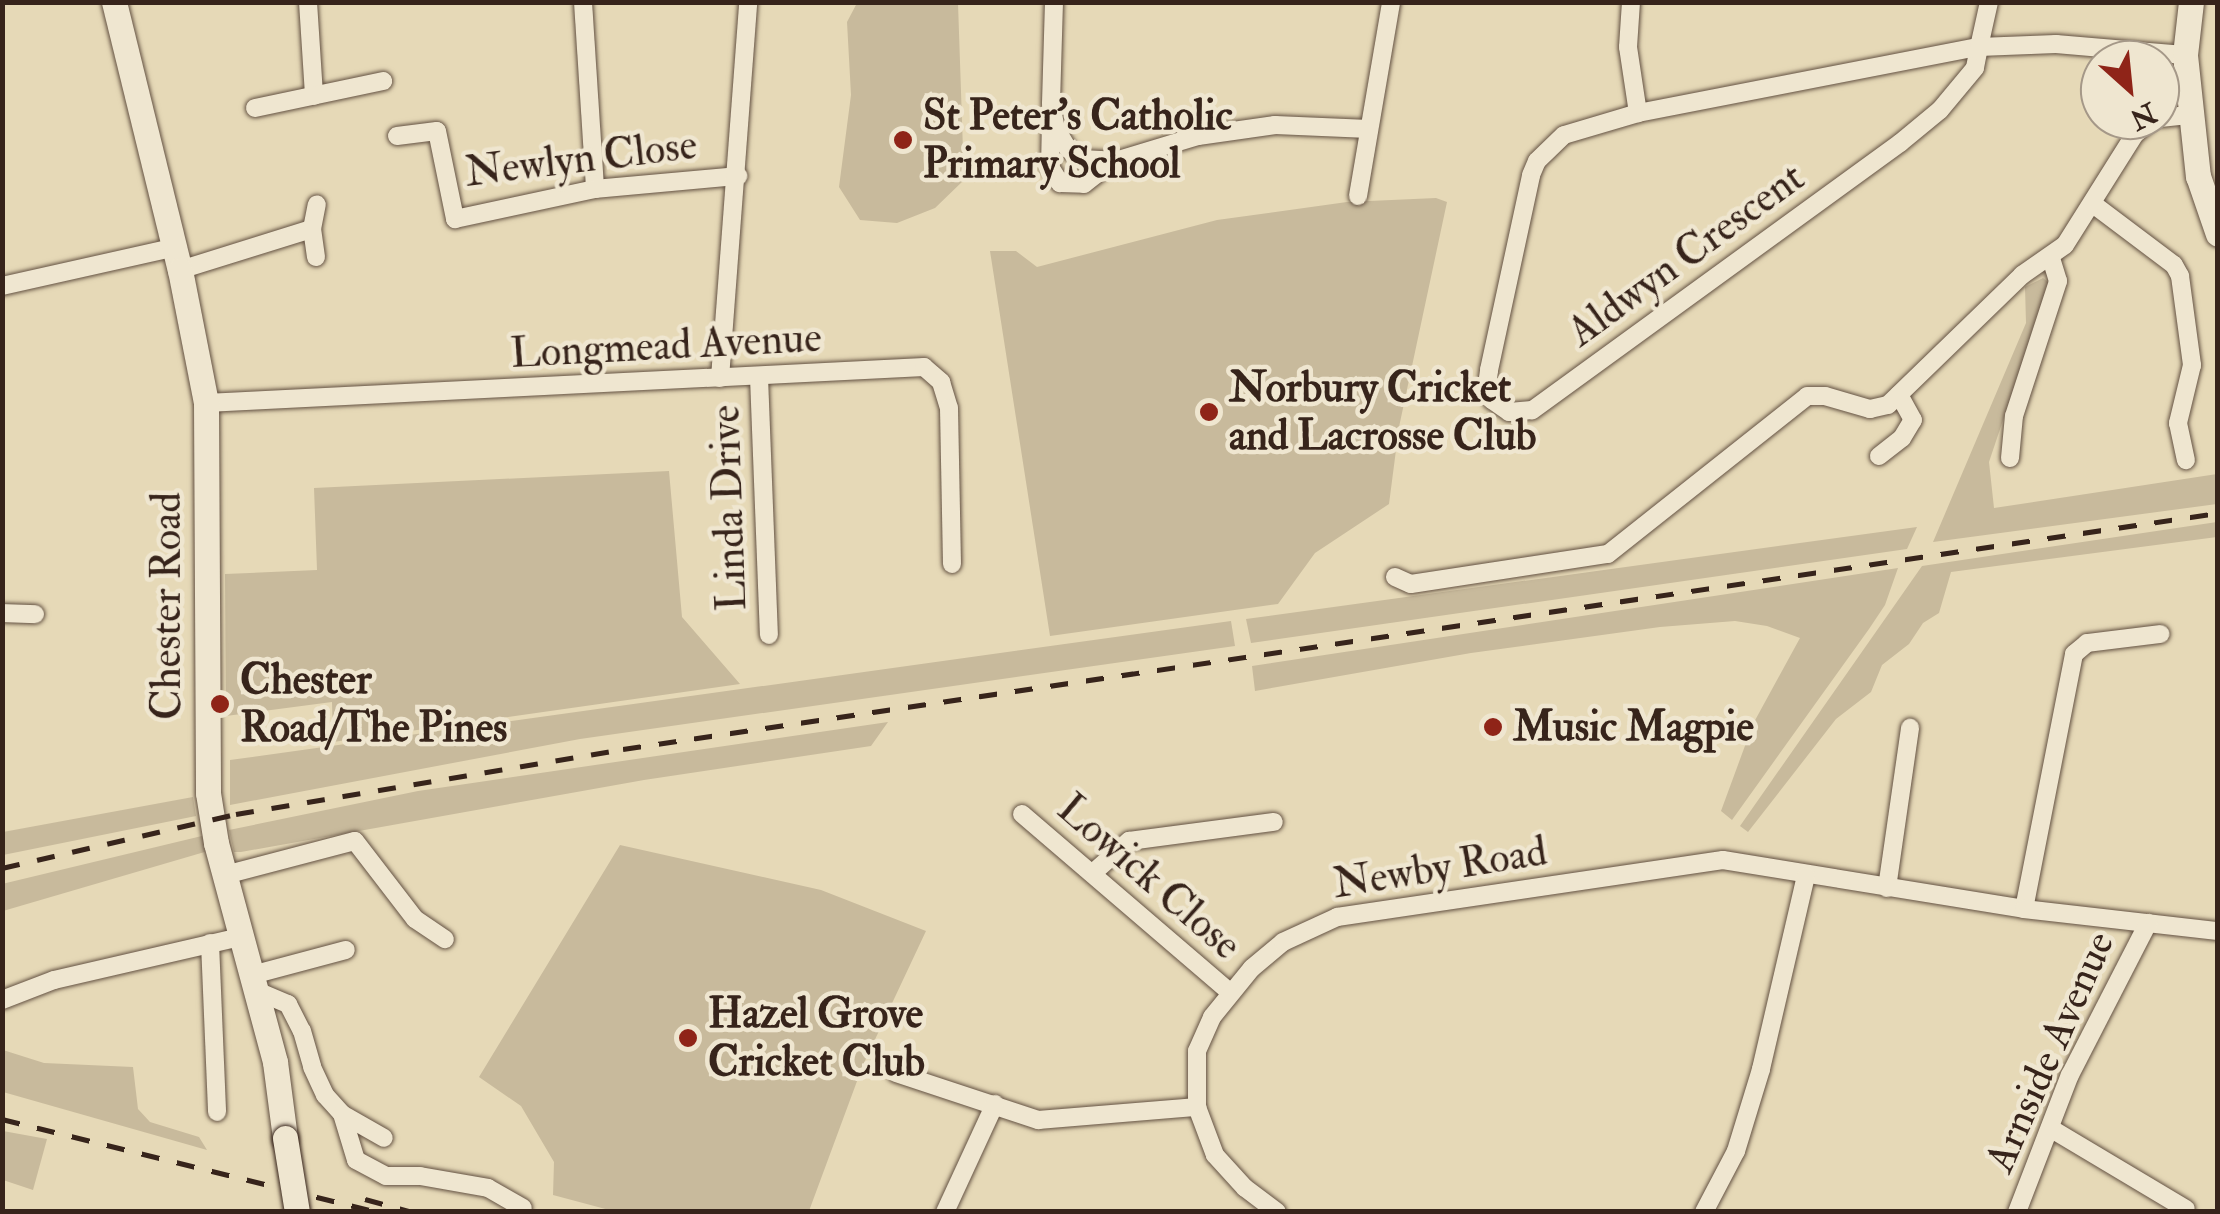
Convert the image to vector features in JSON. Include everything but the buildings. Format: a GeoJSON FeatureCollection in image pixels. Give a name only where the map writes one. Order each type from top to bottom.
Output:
{"type":"FeatureCollection","features":[{"type":"Feature","properties":{"kind":"street","name":"Chester Road"},"geometry":{"type":"LineString","coordinates":[[114,2],[206,403],[208,794],[240,936],[275,1062],[297,1212]]}},
{"type":"Feature","properties":{"kind":"street"},"geometry":{"type":"LineString","coordinates":[[308,2],[314,96]]}},
{"type":"Feature","properties":{"kind":"street"},"geometry":{"type":"LineString","coordinates":[[583,2],[595,189]]}},
{"type":"Feature","properties":{"kind":"street"},"geometry":{"type":"LineString","coordinates":[[720,378],[748,2]]}},
{"type":"Feature","properties":{"kind":"street"},"geometry":{"type":"LineString","coordinates":[[1054,2],[1050,167],[1060,183],[1084,184],[1115,161]]}},
{"type":"Feature","properties":{"kind":"street"},"geometry":{"type":"LineString","coordinates":[[1358,196],[1391,2]]}},
{"type":"Feature","properties":{"kind":"street"},"geometry":{"type":"LineString","coordinates":[[1631,2],[1628,47],[1638,113]]}},
{"type":"Feature","properties":{"kind":"street"},"geometry":{"type":"LineString","coordinates":[[1979,46],[1990,2]]}},
{"type":"Feature","properties":{"kind":"street"},"geometry":{"type":"LineString","coordinates":[[2191,2],[2184,54],[2198,176],[2218,234]]}},
{"type":"Feature","properties":{"kind":"street","name":"Aldwyn Crescent"},"geometry":{"type":"LineString","coordinates":[[1979,46],[1975,68],[1940,110],[1900,143],[1532,410],[1509,412],[1492,400],[1487,386],[1532,174],[1537,162],[1564,135],[1638,113],[1979,46],[2056,44],[2184,54]]}},
{"type":"Feature","properties":{"kind":"street"},"geometry":{"type":"LineString","coordinates":[[255,108],[383,81]]}},
{"type":"Feature","properties":{"kind":"street"},"geometry":{"type":"LineString","coordinates":[[1051,104],[1056,129],[1068,150],[1095,163],[1115,161],[1198,136],[1248,128],[1297,124],[1368,128]]}},
{"type":"Feature","properties":{"kind":"street"},"geometry":{"type":"LineString","coordinates":[[2180,116],[2191,115]]}},
{"type":"Feature","properties":{"kind":"street","name":"Newlyn Close"},"geometry":{"type":"LineString","coordinates":[[397,136],[446,130],[456,218],[595,189],[738,176]]}},
{"type":"Feature","properties":{"kind":"street"},"geometry":{"type":"LineString","coordinates":[[1395,577],[1411,584],[1608,554],[1807,396],[1825,396],[1870,408],[1888,405],[2022,276],[2051,258],[2093,204],[2131,140]]}},
{"type":"Feature","properties":{"kind":"street"},"geometry":{"type":"LineString","coordinates":[[316,258],[312,230],[317,204]]}},
{"type":"Feature","properties":{"kind":"street"},"geometry":{"type":"LineString","coordinates":[[2093,204],[2174,264],[2180,276],[2192,365],[2178,422],[2186,460]]}},
{"type":"Feature","properties":{"kind":"street"},"geometry":{"type":"LineString","coordinates":[[2,286],[176,259],[312,230]]}},
{"type":"Feature","properties":{"kind":"street"},"geometry":{"type":"LineString","coordinates":[[2010,458],[2014,416],[2058,281],[2051,258]]}},
{"type":"Feature","properties":{"kind":"street","name":"Longmead Avenue"},"geometry":{"type":"LineString","coordinates":[[206,403],[924,367],[941,382],[950,408],[952,564]]}},
{"type":"Feature","properties":{"kind":"street","name":"Linda Drive"},"geometry":{"type":"LineString","coordinates":[[759,377],[769,635]]}},
{"type":"Feature","properties":{"kind":"street"},"geometry":{"type":"LineString","coordinates":[[1879,456],[1902,438],[1913,420],[1899,396]]}},
{"type":"Feature","properties":{"kind":"street"},"geometry":{"type":"LineString","coordinates":[[2,612],[35,614]]}},
{"type":"Feature","properties":{"kind":"street"},"geometry":{"type":"LineString","coordinates":[[2024,909],[2074,654],[2087,644],[2160,634]]}},
{"type":"Feature","properties":{"kind":"street"},"geometry":{"type":"LineString","coordinates":[[1887,888],[1910,728]]}},
{"type":"Feature","properties":{"kind":"street","name":"Lowick Close"},"geometry":{"type":"LineString","coordinates":[[1022,814],[1231,993]]}},
{"type":"Feature","properties":{"kind":"street"},"geometry":{"type":"LineString","coordinates":[[1094,872],[1129,841],[1274,822]]}},
{"type":"Feature","properties":{"kind":"street"},"geometry":{"type":"LineString","coordinates":[[225,874],[355,841],[415,918],[445,939]]}},
{"type":"Feature","properties":{"kind":"street","name":"Newby Road"},"geometry":{"type":"LineString","coordinates":[[1277,1212],[1245,1188],[1215,1154],[1197,1108],[1197,1051],[1212,1017],[1283,942],[1337,917],[1724,860],[2024,909],[2218,931]]}},
{"type":"Feature","properties":{"kind":"street"},"geometry":{"type":"LineString","coordinates":[[1704,1212],[1736,1151],[1761,1070],[1806,876]]}},
{"type":"Feature","properties":{"kind":"street","name":"Arnside Avenue"},"geometry":{"type":"LineString","coordinates":[[2017,1212],[2070,1076],[2148,922]]}},
{"type":"Feature","properties":{"kind":"street"},"geometry":{"type":"LineString","coordinates":[[2,1000],[54,980],[240,936]]}},
{"type":"Feature","properties":{"kind":"street"},"geometry":{"type":"LineString","coordinates":[[210,943],[216,1112]]}},
{"type":"Feature","properties":{"kind":"street"},"geometry":{"type":"LineString","coordinates":[[255,983],[346,950]]}},
{"type":"Feature","properties":{"kind":"street"},"geometry":{"type":"LineString","coordinates":[[255,983],[288,1004],[302,1031],[318,1081],[342,1114],[356,1160],[386,1176],[420,1176],[488,1188],[523,1208]]}},
{"type":"Feature","properties":{"kind":"street"},"geometry":{"type":"LineString","coordinates":[[896,1073],[1038,1120],[1197,1108]]}},
{"type":"Feature","properties":{"kind":"street"},"geometry":{"type":"LineString","coordinates":[[945,1212],[995,1104]]}},
{"type":"Feature","properties":{"kind":"street"},"geometry":{"type":"LineString","coordinates":[[342,1114],[384,1138]]}},
{"type":"Feature","properties":{"kind":"street"},"geometry":{"type":"LineString","coordinates":[[2050,1128],[2186,1209]]}},
{"type":"Feature","properties":{"kind":"shaded area","name":"St Peter's Catholic Primary School"},"geometry":{"type":"Polygon","coordinates":[[[857,3],[958,3],[964,180],[935,208],[897,223],[860,220],[839,187],[851,95],[847,22],[857,3]]]}},
{"type":"Feature","properties":{"kind":"shaded area","name":"Norbury Cricket and Lacrosse Club"},"geometry":{"type":"Polygon","coordinates":[[[1436,198],[1447,202],[1399,427],[1389,504],[1315,553],[1278,604],[1050,636],[990,251],[1016,251],[1037,267],[1217,220],[1347,202],[1436,198]]]}},
{"type":"Feature","properties":{"kind":"shaded area"},"geometry":{"type":"Polygon","coordinates":[[[2043,278],[2049,283],[1989,462],[1994,508],[2217,474],[2217,504],[1933,542],[2026,323],[2025,287],[2043,278]]]}},
{"type":"Feature","properties":{"kind":"shaded area"},"geometry":{"type":"Polygon","coordinates":[[[669,471],[682,617],[740,684],[333,742],[332,702],[226,716],[225,574],[317,570],[314,488],[669,471]]]}},
{"type":"Feature","properties":{"kind":"shaded area"},"geometry":{"type":"Polygon","coordinates":[[[2217,522],[2217,537],[1951,572],[1939,613],[1923,623],[1909,644],[1882,665],[1871,692],[1836,719],[1748,832],[1740,826],[1922,566],[2217,522]]]}},
{"type":"Feature","properties":{"kind":"shaded area"},"geometry":{"type":"Polygon","coordinates":[[[1917,527],[1907,549],[1251,643],[1246,619],[1917,527]]]}},
{"type":"Feature","properties":{"kind":"shaded area"},"geometry":{"type":"Polygon","coordinates":[[[1898,568],[1885,605],[1732,820],[1721,811],[1753,724],[1800,638],[1767,626],[1735,621],[1660,627],[1471,653],[1255,691],[1252,666],[1898,568]]]}},
{"type":"Feature","properties":{"kind":"shaded area"},"geometry":{"type":"Polygon","coordinates":[[[1231,621],[1235,646],[580,739],[230,805],[230,760],[1231,621]]]}},
{"type":"Feature","properties":{"kind":"shaded area"},"geometry":{"type":"Polygon","coordinates":[[[888,722],[871,746],[644,780],[241,852],[234,852],[229,830],[418,791],[888,722]]]}},
{"type":"Feature","properties":{"kind":"shaded area"},"geometry":{"type":"Polygon","coordinates":[[[193,797],[196,816],[3,855],[3,832],[193,797]]]}},
{"type":"Feature","properties":{"kind":"shaded area"},"geometry":{"type":"Polygon","coordinates":[[[206,835],[208,851],[3,911],[2,884],[206,835]]]}},
{"type":"Feature","properties":{"kind":"shaded area","name":"Hazel Grove Cricket Club"},"geometry":{"type":"Polygon","coordinates":[[[620,845],[821,890],[926,931],[863,1065],[809,1211],[613,1211],[553,1195],[554,1162],[521,1106],[479,1077],[620,845]]]}},
{"type":"Feature","properties":{"kind":"shaded area"},"geometry":{"type":"Polygon","coordinates":[[[3,1050],[44,1063],[133,1067],[138,1109],[150,1122],[199,1137],[207,1150],[3,1092],[3,1050]]]}},
{"type":"Feature","properties":{"kind":"shaded area"},"geometry":{"type":"Polygon","coordinates":[[[3,1131],[47,1139],[33,1190],[3,1180],[3,1131]]]}},
{"type":"Feature","properties":{"kind":"railway"},"geometry":{"type":"LineString","coordinates":[[2,868],[236,814],[623,749],[2218,513]]}},
{"type":"Feature","properties":{"kind":"railway"},"geometry":{"type":"LineString","coordinates":[[2,1119],[379,1212]]}},
{"type":"Feature","properties":{"kind":"railway"},"geometry":{"type":"LineString","coordinates":[[365,1199],[413,1212]]}},
{"type":"Feature","properties":{"kind":"place","name":"St Peter's Catholic Primary School"},"geometry":{"type":"Point","coordinates":[903,140]}},
{"type":"Feature","properties":{"kind":"place","name":"Norbury Cricket and Lacrosse Club"},"geometry":{"type":"Point","coordinates":[1209,412]}},
{"type":"Feature","properties":{"kind":"place","name":"Chester Road/The Pines"},"geometry":{"type":"Point","coordinates":[220,704]}},
{"type":"Feature","properties":{"kind":"place","name":"Music Magpie"},"geometry":{"type":"Point","coordinates":[1493,727]}},
{"type":"Feature","properties":{"kind":"place","name":"Hazel Grove Cricket Club"},"geometry":{"type":"Point","coordinates":[688,1038]}}]}
